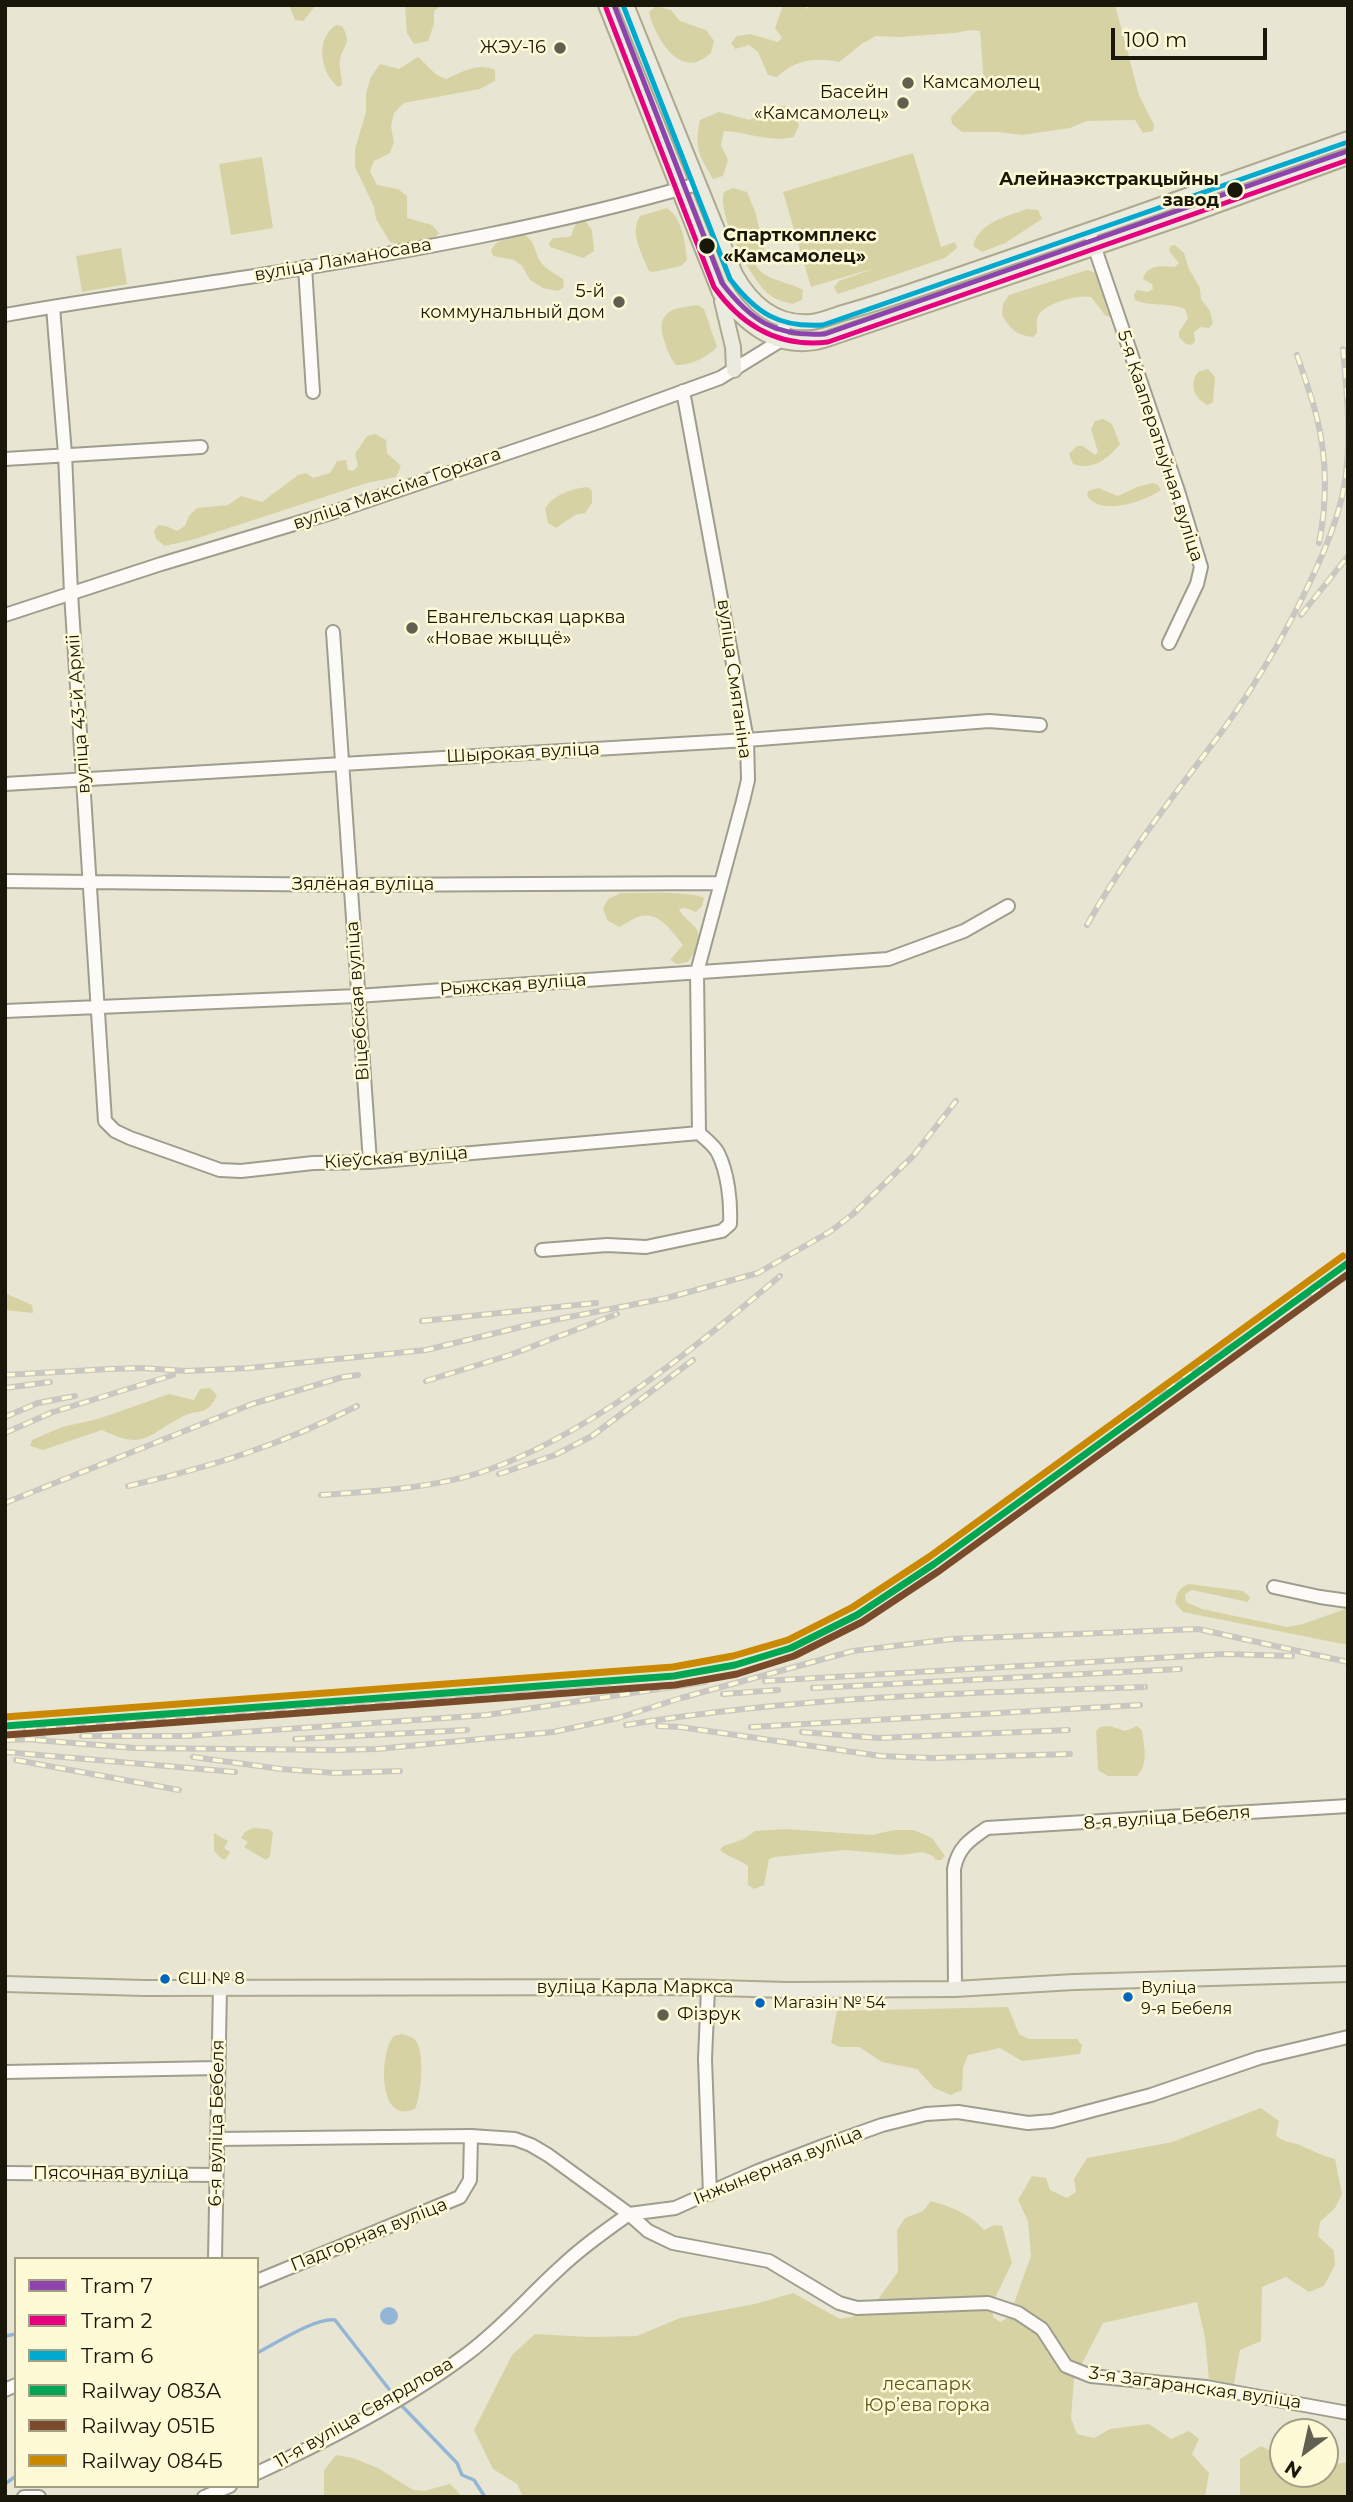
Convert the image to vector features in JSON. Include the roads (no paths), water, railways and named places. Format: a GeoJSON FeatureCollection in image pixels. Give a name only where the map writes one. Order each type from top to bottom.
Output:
{"type":"FeatureCollection","features":[{"type":"Feature","properties":{"kind":"main road"},"geometry":{"type":"LineString","coordinates":[[606,5],[720,293],[733,348],[734,370]]}},
{"type":"Feature","properties":{"kind":"main road"},"geometry":{"type":"LineString","coordinates":[[626,5],[734,274],[745,292],[771,314],[786,319]]}},
{"type":"Feature","properties":{"kind":"main road","name":"вуліца Максіма Горкага"},"geometry":{"type":"LineString","coordinates":[[780,341],[812,322],[1089,231],[1348,139]]}},
{"type":"Feature","properties":{"kind":"main road"},"geometry":{"type":"LineString","coordinates":[[720,293],[736,312],[780,341],[812,344],[1348,157]]}},
{"type":"Feature","properties":{"kind":"main road","name":"вуліца Максіма Горкага"},"geometry":{"type":"LineString","coordinates":[[786,319],[812,322]]}},
{"type":"Feature","properties":{"kind":"main road","name":"вуліца Карла Маркса"},"geometry":{"type":"LineString","coordinates":[[5,1984],[144,1987],[955,1989],[1074,1982],[1348,1974]]}},
{"type":"Feature","properties":{"kind":"street","name":"вуліца Ламаносава"},"geometry":{"type":"LineString","coordinates":[[5,316],[467,239],[622,205],[697,184]]}},
{"type":"Feature","properties":{"kind":"street","name":"5-я Кааператыўная вуліца"},"geometry":{"type":"LineString","coordinates":[[1089,231],[1178,491],[1200,567],[1197,584],[1168,642]]}},
{"type":"Feature","properties":{"kind":"street"},"geometry":{"type":"LineString","coordinates":[[305,267],[313,392]]}},
{"type":"Feature","properties":{"kind":"street","name":"вуліца 43-й Арміі"},"geometry":{"type":"LineString","coordinates":[[53,307],[65,454],[71,593],[105,1121]]}},
{"type":"Feature","properties":{"kind":"street"},"geometry":{"type":"LineString","coordinates":[[780,341],[786,319]]}},
{"type":"Feature","properties":{"kind":"street","name":"вуліца Максіма Горкага"},"geometry":{"type":"LineString","coordinates":[[5,615],[400,491],[720,378],[780,341]]}},
{"type":"Feature","properties":{"kind":"street","name":"вуліца Смятаніна"},"geometry":{"type":"LineString","coordinates":[[683,391],[747,740],[748,780],[697,972],[699,1133]]}},
{"type":"Feature","properties":{"kind":"street"},"geometry":{"type":"LineString","coordinates":[[5,458],[201,447]]}},
{"type":"Feature","properties":{"kind":"street","name":"Віцебская вуліца"},"geometry":{"type":"LineString","coordinates":[[333,632],[370,1161]]}},
{"type":"Feature","properties":{"kind":"street","name":"Шырокая вуліца"},"geometry":{"type":"LineString","coordinates":[[5,784],[747,740],[989,721],[1040,724]]}},
{"type":"Feature","properties":{"kind":"street","name":"Зялёная вуліца"},"geometry":{"type":"LineString","coordinates":[[5,881],[349,885],[721,883]]}},
{"type":"Feature","properties":{"kind":"street","name":"Рыжская вуліца"},"geometry":{"type":"LineString","coordinates":[[5,1011],[357,996],[888,959],[964,931],[1008,906]]}},
{"type":"Feature","properties":{"kind":"street","name":"Кіеўская вуліца"},"geometry":{"type":"LineString","coordinates":[[105,1121],[130,1138],[220,1170],[241,1171],[699,1133]]}},
{"type":"Feature","properties":{"kind":"street"},"geometry":{"type":"LineString","coordinates":[[542,1250],[607,1245],[646,1247],[722,1231],[730,1224],[724,1169],[717,1150],[699,1133]]}},
{"type":"Feature","properties":{"kind":"street"},"geometry":{"type":"LineString","coordinates":[[1274,1587],[1348,1601]]}},
{"type":"Feature","properties":{"kind":"street","name":"8-я вуліца Бебеля"},"geometry":{"type":"LineString","coordinates":[[955,1989],[956,1856],[966,1842],[987,1828],[1348,1806]]}},
{"type":"Feature","properties":{"kind":"street","name":"6-я вуліца Бебеля"},"geometry":{"type":"LineString","coordinates":[[215,2257],[219,1986]]}},
{"type":"Feature","properties":{"kind":"street"},"geometry":{"type":"LineString","coordinates":[[708,1987],[705,2059],[710,2194]]}},
{"type":"Feature","properties":{"kind":"street","name":"Інжынерная вуліца"},"geometry":{"type":"LineString","coordinates":[[629,2214],[676,2208],[758,2171],[835,2142],[882,2125],[926,2114],[958,2112],[1028,2123],[1052,2121],[1151,2095],[1259,2059],[1348,2037]]}},
{"type":"Feature","properties":{"kind":"street"},"geometry":{"type":"LineString","coordinates":[[5,2072],[218,2068]]}},
{"type":"Feature","properties":{"kind":"street"},"geometry":{"type":"LineString","coordinates":[[217,2139],[471,2136],[515,2139],[531,2145],[629,2214]]}},
{"type":"Feature","properties":{"kind":"street","name":"Падгорная вуліца"},"geometry":{"type":"LineString","coordinates":[[259,2280],[460,2197],[470,2180],[471,2136]]}},
{"type":"Feature","properties":{"kind":"street","name":"Пясочная вуліца"},"geometry":{"type":"LineString","coordinates":[[5,2173],[216,2175]]}},
{"type":"Feature","properties":{"kind":"street","name":"3-я Загаранская вуліца"},"geometry":{"type":"LineString","coordinates":[[629,2214],[648,2231],[673,2242],[769,2261],[839,2303],[857,2308],[988,2303],[1018,2313],[1042,2329],[1066,2366],[1091,2376],[1206,2386],[1348,2413]]}},
{"type":"Feature","properties":{"kind":"street","name":"11-я вуліца Свярдлова"},"geometry":{"type":"LineString","coordinates":[[259,2472],[310,2448],[466,2356],[503,2326],[560,2267],[593,2239],[629,2214]]}},
{"type":"Feature","properties":{"kind":"street"},"geometry":{"type":"LineString","coordinates":[[204,2497],[225,2488]]}},
{"type":"Feature","properties":{"kind":"street"},"geometry":{"type":"LineString","coordinates":[[24,2497],[39,2497]]}},
{"type":"Feature","properties":{"kind":"water"},"geometry":{"type":"Polygon","coordinates":[[[389,2307],[395,2310],[398,2316],[395,2322],[389,2325],[383,2322],[380,2316],[383,2310],[389,2307]]]}},
{"type":"Feature","properties":{"kind":"waterway"},"geometry":{"type":"LineString","coordinates":[[259,2352],[307,2327],[335,2320],[392,2393]]}},
{"type":"Feature","properties":{"kind":"waterway"},"geometry":{"type":"LineString","coordinates":[[5,2336],[14,2334]]}},
{"type":"Feature","properties":{"kind":"waterway"},"geometry":{"type":"LineString","coordinates":[[402,2406],[457,2463],[462,2475],[474,2480],[485,2497]]}},
{"type":"Feature","properties":{"kind":"waterway"},"geometry":{"type":"LineString","coordinates":[[5,2484],[14,2477]]}},
{"type":"Feature","properties":{"kind":"railway"},"geometry":{"type":"LineString","coordinates":[[1087,925],[1129,857],[1223,730],[1264,669],[1310,582],[1330,536],[1344,487],[1348,418],[1343,349]]}},
{"type":"Feature","properties":{"kind":"railway"},"geometry":{"type":"LineString","coordinates":[[1297,355],[1315,410],[1323,449],[1325,497],[1319,543]]}},
{"type":"Feature","properties":{"kind":"railway"},"geometry":{"type":"LineString","coordinates":[[1301,615],[1348,556]]}},
{"type":"Feature","properties":{"kind":"railway"},"geometry":{"type":"LineString","coordinates":[[5,1375],[143,1368],[186,1371],[249,1368],[426,1350],[533,1324],[667,1298],[758,1273],[831,1231],[853,1214],[913,1156],[956,1101]]}},
{"type":"Feature","properties":{"kind":"railway"},"geometry":{"type":"LineString","coordinates":[[321,1495],[440,1483],[479,1473],[519,1457],[560,1437],[638,1388],[712,1333],[780,1276]]}},
{"type":"Feature","properties":{"kind":"railway"},"geometry":{"type":"LineString","coordinates":[[1293,1302],[1348,1277]]}},
{"type":"Feature","properties":{"kind":"railway"},"geometry":{"type":"LineString","coordinates":[[422,1321],[596,1303]]}},
{"type":"Feature","properties":{"kind":"railway"},"geometry":{"type":"LineString","coordinates":[[426,1381],[510,1355],[617,1314]]}},
{"type":"Feature","properties":{"kind":"railway"},"geometry":{"type":"LineString","coordinates":[[1116,1421],[1241,1340]]}},
{"type":"Feature","properties":{"kind":"railway"},"geometry":{"type":"LineString","coordinates":[[499,1474],[555,1455],[592,1436],[693,1360]]}},
{"type":"Feature","properties":{"kind":"railway"},"geometry":{"type":"LineString","coordinates":[[5,1433],[53,1412],[173,1375]]}},
{"type":"Feature","properties":{"kind":"railway"},"geometry":{"type":"LineString","coordinates":[[5,1503],[252,1404],[358,1375]]}},
{"type":"Feature","properties":{"kind":"railway"},"geometry":{"type":"LineString","coordinates":[[5,1388],[50,1382]]}},
{"type":"Feature","properties":{"kind":"railway"},"geometry":{"type":"LineString","coordinates":[[5,1417],[38,1403],[75,1396]]}},
{"type":"Feature","properties":{"kind":"railway"},"geometry":{"type":"LineString","coordinates":[[128,1486],[245,1454],[357,1406]]}},
{"type":"Feature","properties":{"kind":"railway"},"geometry":{"type":"LineString","coordinates":[[36,1740],[135,1748],[336,1750],[377,1749],[553,1732],[618,1718],[853,1651],[952,1639],[1198,1629],[1348,1662]]}},
{"type":"Feature","properties":{"kind":"railway"},"geometry":{"type":"LineString","coordinates":[[765,1681],[1225,1654],[1292,1656]]}},
{"type":"Feature","properties":{"kind":"railway"},"geometry":{"type":"LineString","coordinates":[[813,1688],[1180,1669]]}},
{"type":"Feature","properties":{"kind":"railway"},"geometry":{"type":"LineString","coordinates":[[82,1736],[186,1736],[487,1715],[705,1682]]}},
{"type":"Feature","properties":{"kind":"railway"},"geometry":{"type":"LineString","coordinates":[[626,1725],[754,1708],[884,1697],[1145,1687]]}},
{"type":"Feature","properties":{"kind":"railway"},"geometry":{"type":"LineString","coordinates":[[26,1730],[609,1688]]}},
{"type":"Feature","properties":{"kind":"railway"},"geometry":{"type":"LineString","coordinates":[[723,1694],[778,1690]]}},
{"type":"Feature","properties":{"kind":"railway"},"geometry":{"type":"LineString","coordinates":[[751,1727],[1140,1705]]}},
{"type":"Feature","properties":{"kind":"railway"},"geometry":{"type":"LineString","coordinates":[[658,1726],[881,1756],[933,1758],[1070,1754]]}},
{"type":"Feature","properties":{"kind":"railway"},"geometry":{"type":"LineString","coordinates":[[295,1739],[467,1730]]}},
{"type":"Feature","properties":{"kind":"railway"},"geometry":{"type":"LineString","coordinates":[[802,1732],[879,1738],[1068,1730]]}},
{"type":"Feature","properties":{"kind":"railway"},"geometry":{"type":"LineString","coordinates":[[5,1740],[44,1739]]}},
{"type":"Feature","properties":{"kind":"railway"},"geometry":{"type":"LineString","coordinates":[[5,1752],[235,1772]]}},
{"type":"Feature","properties":{"kind":"railway"},"geometry":{"type":"LineString","coordinates":[[193,1757],[335,1773],[400,1771]]}},
{"type":"Feature","properties":{"kind":"railway"},"geometry":{"type":"LineString","coordinates":[[16,1760],[179,1790]]}},
{"type":"Feature","properties":{"kind":"tram line","name":"7"},"geometry":{"type":"LineString","coordinates":[[614,5],[722,283],[754,317],[792,333],[825,334],[1348,151]]}},
{"type":"Feature","properties":{"kind":"tram line","name":"6"},"geometry":{"type":"LineString","coordinates":[[623,5],[730,279],[759,309],[781,321],[794,324],[823,325],[1345,143]]}},
{"type":"Feature","properties":{"kind":"tram line","name":"2"},"geometry":{"type":"LineString","coordinates":[[606,8],[714,287],[749,323],[777,338],[810,343],[828,342],[1348,160]]}},
{"type":"Feature","properties":{"kind":"rail line","name":"084Б"},"geometry":{"type":"LineString","coordinates":[[5,1717],[673,1667],[733,1656],[788,1640],[853,1607],[929,1557],[1343,1256]]}},
{"type":"Feature","properties":{"kind":"rail line","name":"083А"},"geometry":{"type":"LineString","coordinates":[[5,1726],[674,1676],[735,1665],[791,1648],[857,1615],[934,1564],[1348,1263]]}},
{"type":"Feature","properties":{"kind":"rail line","name":"051Б"},"geometry":{"type":"LineString","coordinates":[[6,1735],[675,1685],[737,1674],[794,1656],[862,1622],[939,1571],[1348,1274]]}},
{"type":"Feature","properties":{"kind":"place","name":"ЖЭУ-16"},"geometry":{"type":"Point","coordinates":[560,48]}},
{"type":"Feature","properties":{"kind":"place","name":"Камсамолец"},"geometry":{"type":"Point","coordinates":[908,83]}},
{"type":"Feature","properties":{"kind":"place","name":"Басейн «Камсамолец»"},"geometry":{"type":"Point","coordinates":[903,103]}},
{"type":"Feature","properties":{"kind":"place","name":"Алейнаэкстракцыйны завод"},"geometry":{"type":"Point","coordinates":[1235,190]}},
{"type":"Feature","properties":{"kind":"place","name":"Спарткомплекс «Камсамолец»"},"geometry":{"type":"Point","coordinates":[707,246]}},
{"type":"Feature","properties":{"kind":"place","name":"5-й коммунальный дом"},"geometry":{"type":"Point","coordinates":[619,302]}},
{"type":"Feature","properties":{"kind":"place","name":"Евангельская царква «Новае жыццё»"},"geometry":{"type":"Point","coordinates":[412,628]}},
{"type":"Feature","properties":{"kind":"place","name":"СШ № 8"},"geometry":{"type":"Point","coordinates":[165,1979]}},
{"type":"Feature","properties":{"kind":"place","name":"Вуліца 9-я Бебеля"},"geometry":{"type":"Point","coordinates":[1128,1997]}},
{"type":"Feature","properties":{"kind":"place","name":"Магазін № 54"},"geometry":{"type":"Point","coordinates":[760,2003]}},
{"type":"Feature","properties":{"kind":"place","name":"Фізрук"},"geometry":{"type":"Point","coordinates":[663,2015]}},
{"type":"Feature","properties":{"kind":"park label","name":"лесапарк Юрʼева горка"},"geometry":{"type":"Point","coordinates":[927,2395]}}]}
